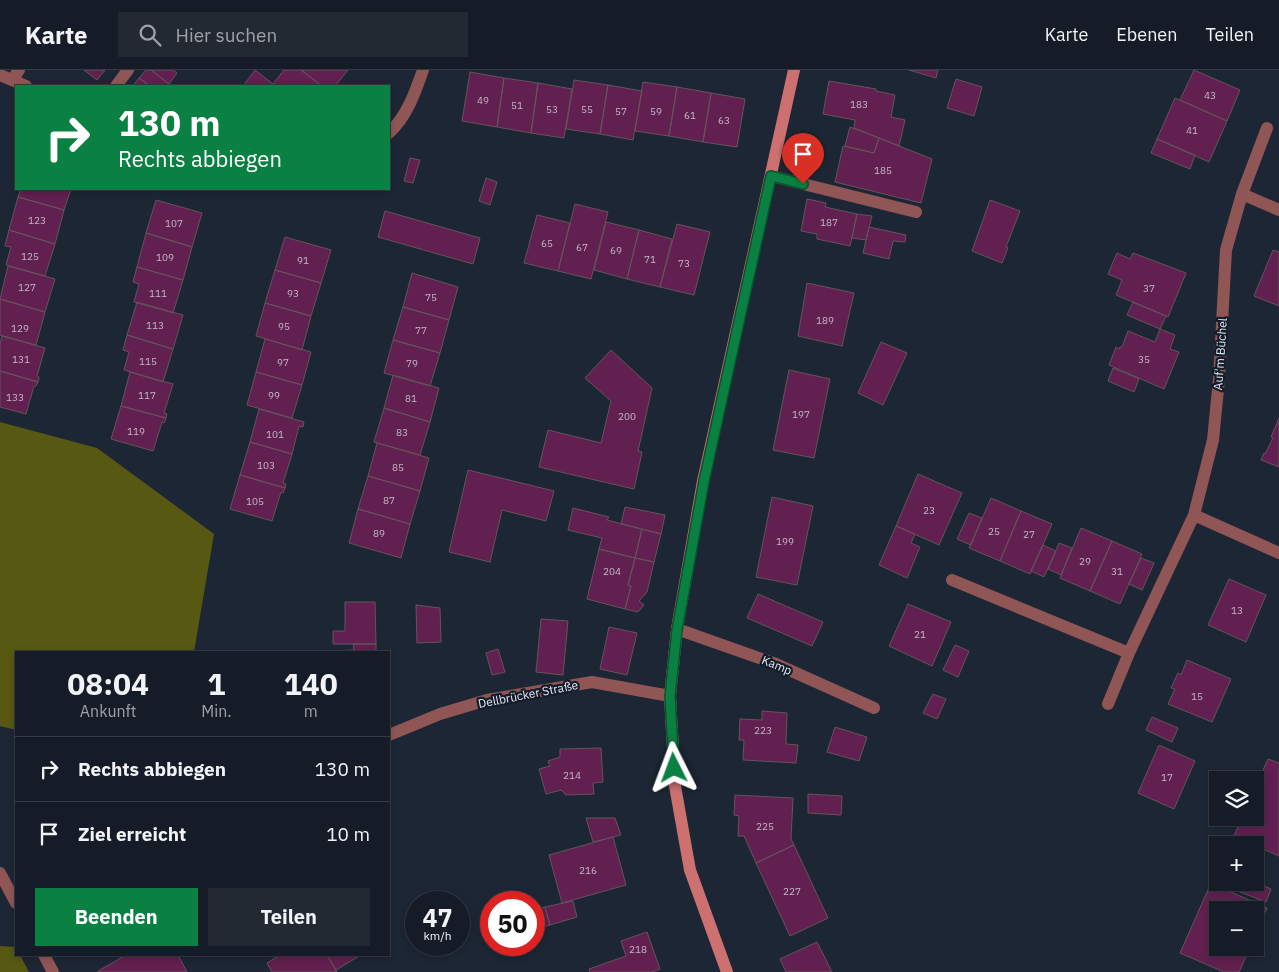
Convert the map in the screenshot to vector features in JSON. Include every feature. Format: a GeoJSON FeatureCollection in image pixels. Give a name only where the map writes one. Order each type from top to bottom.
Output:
{"type":"FeatureCollection","features":[{"type":"Feature","properties":{"kind":"main road"},"geometry":{"type":"LineString","coordinates":[[727,972],[690,870],[676,786],[670,696],[677,630],[704,481],[794,70]]}},
{"type":"Feature","properties":{"kind":"street"},"geometry":{"type":"LineString","coordinates":[[117,85],[128,70]]}},
{"type":"Feature","properties":{"kind":"street"},"geometry":{"type":"LineString","coordinates":[[390,132],[398,124],[414,96],[423,70]]}},
{"type":"Feature","properties":{"kind":"street"},"geometry":{"type":"LineString","coordinates":[[10,75],[25,85]]}},
{"type":"Feature","properties":{"kind":"street","name":"Auf'm Büchel"},"geometry":{"type":"LineString","coordinates":[[1108,704],[1129,653],[1194,515],[1213,440],[1219,380],[1226,250],[1242,194],[1267,128]]}},
{"type":"Feature","properties":{"kind":"street"},"geometry":{"type":"LineString","coordinates":[[771,176],[916,212]]}},
{"type":"Feature","properties":{"kind":"street"},"geometry":{"type":"LineString","coordinates":[[1242,194],[1279,210]]}},
{"type":"Feature","properties":{"kind":"street"},"geometry":{"type":"LineString","coordinates":[[1194,515],[1279,553]]}},
{"type":"Feature","properties":{"kind":"street"},"geometry":{"type":"LineString","coordinates":[[952,580],[1129,653]]}},
{"type":"Feature","properties":{"kind":"street","name":"Kamp"},"geometry":{"type":"LineString","coordinates":[[677,630],[776,664],[874,708]]}},
{"type":"Feature","properties":{"kind":"street","name":"Dellbrücker Straße"},"geometry":{"type":"LineString","coordinates":[[390,735],[440,714],[487,700],[592,682],[670,696]]}},
{"type":"Feature","properties":{"kind":"street"},"geometry":{"type":"LineString","coordinates":[[0,873],[15,901]]}},
{"type":"Feature","properties":{"kind":"street"},"geometry":{"type":"LineString","coordinates":[[45,956],[53,972]]}},
{"type":"Feature","properties":{"kind":"shaded area"},"geometry":{"type":"Polygon","coordinates":[[[0,422],[97,448],[214,534],[194,651],[15,651],[15,730],[0,726],[0,422]]]}},
{"type":"Feature","properties":{"kind":"shaded area"},"geometry":{"type":"Polygon","coordinates":[[[0,946],[15,947],[15,956],[21,956],[29,972],[0,972],[0,946]]]}},
{"type":"Feature","properties":{"kind":"building"},"geometry":{"type":"Polygon","coordinates":[[[84,70],[105,70],[97,80],[84,70]]]}},
{"type":"Feature","properties":{"kind":"building"},"geometry":{"type":"Polygon","coordinates":[[[146,70],[151,70],[169,84],[149,85],[139,78],[146,70]]]}},
{"type":"Feature","properties":{"kind":"building"},"geometry":{"type":"Polygon","coordinates":[[[151,70],[173,70],[177,73],[169,84],[151,70]]]}},
{"type":"Feature","properties":{"kind":"building"},"geometry":{"type":"Polygon","coordinates":[[[255,70],[274,85],[244,85],[255,70]]]}},
{"type":"Feature","properties":{"kind":"building"},"geometry":{"type":"Polygon","coordinates":[[[284,70],[301,70],[321,85],[274,85],[273,84],[284,70]]]}},
{"type":"Feature","properties":{"kind":"building"},"geometry":{"type":"Polygon","coordinates":[[[301,70],[348,70],[336,85],[321,85],[301,70]]]}},
{"type":"Feature","properties":{"kind":"building"},"geometry":{"type":"Polygon","coordinates":[[[909,70],[938,70],[936,78],[909,70]]]}},
{"type":"Feature","properties":{"kind":"building"},"geometry":{"type":"Polygon","coordinates":[[[1194,70],[1240,90],[1227,121],[1180,100],[1194,70]]]}},
{"type":"Feature","properties":{"kind":"building"},"geometry":{"type":"Polygon","coordinates":[[[470,72],[504,78],[497,127],[462,121],[470,72]]]}},
{"type":"Feature","properties":{"kind":"building"},"geometry":{"type":"Polygon","coordinates":[[[139,78],[149,85],[134,85],[139,78]]]}},
{"type":"Feature","properties":{"kind":"building"},"geometry":{"type":"Polygon","coordinates":[[[504,78],[538,83],[531,133],[497,127],[504,78]]]}},
{"type":"Feature","properties":{"kind":"building"},"geometry":{"type":"Polygon","coordinates":[[[956,79],[982,87],[974,116],[947,108],[956,79]]]}},
{"type":"Feature","properties":{"kind":"building"},"geometry":{"type":"Polygon","coordinates":[[[574,80],[608,85],[600,134],[566,129],[574,80]]]}},
{"type":"Feature","properties":{"kind":"building"},"geometry":{"type":"Polygon","coordinates":[[[829,81],[876,89],[876,91],[895,95],[891,117],[905,120],[899,146],[854,128],[855,120],[823,114],[829,81]]]}},
{"type":"Feature","properties":{"kind":"building"},"geometry":{"type":"Polygon","coordinates":[[[643,82],[677,87],[669,136],[635,131],[643,82]]]}},
{"type":"Feature","properties":{"kind":"building"},"geometry":{"type":"Polygon","coordinates":[[[538,83],[572,89],[564,138],[531,133],[538,83]]]}},
{"type":"Feature","properties":{"kind":"building"},"geometry":{"type":"Polygon","coordinates":[[[608,85],[642,91],[633,140],[600,134],[608,85]]]}},
{"type":"Feature","properties":{"kind":"building"},"geometry":{"type":"Polygon","coordinates":[[[677,87],[711,93],[703,142],[669,136],[677,87]]]}},
{"type":"Feature","properties":{"kind":"building"},"geometry":{"type":"Polygon","coordinates":[[[711,93],[745,99],[737,147],[703,142],[711,93]]]}},
{"type":"Feature","properties":{"kind":"building"},"geometry":{"type":"Polygon","coordinates":[[[1175,98],[1227,121],[1209,162],[1157,139],[1175,98]]]}},
{"type":"Feature","properties":{"kind":"building"},"geometry":{"type":"Polygon","coordinates":[[[850,127],[879,138],[874,153],[845,146],[850,127]]]}},
{"type":"Feature","properties":{"kind":"building"},"geometry":{"type":"Polygon","coordinates":[[[879,138],[932,159],[921,203],[835,182],[843,146],[874,153],[879,138]]]}},
{"type":"Feature","properties":{"kind":"building"},"geometry":{"type":"Polygon","coordinates":[[[1157,139],[1195,155],[1190,169],[1151,153],[1157,139]]]}},
{"type":"Feature","properties":{"kind":"building"},"geometry":{"type":"Polygon","coordinates":[[[410,158],[420,160],[413,183],[404,181],[410,158]]]}},
{"type":"Feature","properties":{"kind":"building"},"geometry":{"type":"Polygon","coordinates":[[[486,178],[497,182],[490,205],[479,201],[486,178]]]}},
{"type":"Feature","properties":{"kind":"building"},"geometry":{"type":"Polygon","coordinates":[[[21,190],[71,190],[64,210],[18,197],[21,190]]]}},
{"type":"Feature","properties":{"kind":"building"},"geometry":{"type":"Polygon","coordinates":[[[18,197],[64,210],[55,244],[9,230],[18,197]]]}},
{"type":"Feature","properties":{"kind":"building"},"geometry":{"type":"Polygon","coordinates":[[[807,199],[826,203],[825,207],[857,214],[850,246],[817,239],[817,234],[801,231],[807,199]]]}},
{"type":"Feature","properties":{"kind":"building"},"geometry":{"type":"Polygon","coordinates":[[[156,200],[202,213],[192,247],[146,233],[156,200]]]}},
{"type":"Feature","properties":{"kind":"building"},"geometry":{"type":"Polygon","coordinates":[[[990,200],[1020,211],[1002,263],[972,251],[990,200]]]}},
{"type":"Feature","properties":{"kind":"building"},"geometry":{"type":"Polygon","coordinates":[[[575,204],[608,212],[591,279],[558,271],[575,204]]]}},
{"type":"Feature","properties":{"kind":"building"},"geometry":{"type":"Polygon","coordinates":[[[385,211],[480,238],[473,264],[378,237],[385,211]]]}},
{"type":"Feature","properties":{"kind":"building"},"geometry":{"type":"Polygon","coordinates":[[[857,214],[872,216],[866,240],[852,238],[857,214]]]}},
{"type":"Feature","properties":{"kind":"building"},"geometry":{"type":"Polygon","coordinates":[[[537,215],[570,223],[558,271],[524,263],[537,215]]]}},
{"type":"Feature","properties":{"kind":"building"},"geometry":{"type":"Polygon","coordinates":[[[606,222],[639,230],[627,279],[594,270],[606,222]]]}},
{"type":"Feature","properties":{"kind":"building"},"geometry":{"type":"Polygon","coordinates":[[[677,224],[710,232],[694,295],[660,287],[677,224]]]}},
{"type":"Feature","properties":{"kind":"building"},"geometry":{"type":"Polygon","coordinates":[[[869,227],[906,235],[905,242],[893,241],[889,259],[863,253],[869,227]]]}},
{"type":"Feature","properties":{"kind":"building"},"geometry":{"type":"Polygon","coordinates":[[[9,230],[55,244],[45,276],[6,265],[11,247],[5,246],[9,230]]]}},
{"type":"Feature","properties":{"kind":"building"},"geometry":{"type":"Polygon","coordinates":[[[639,230],[672,239],[660,287],[627,279],[639,230]]]}},
{"type":"Feature","properties":{"kind":"building"},"geometry":{"type":"Polygon","coordinates":[[[146,233],[192,247],[183,280],[137,267],[146,233]]]}},
{"type":"Feature","properties":{"kind":"building"},"geometry":{"type":"Polygon","coordinates":[[[285,237],[331,250],[321,283],[275,270],[285,237]]]}},
{"type":"Feature","properties":{"kind":"building"},"geometry":{"type":"Polygon","coordinates":[[[1273,250],[1279,252],[1279,306],[1254,296],[1273,250]]]}},
{"type":"Feature","properties":{"kind":"building"},"geometry":{"type":"Polygon","coordinates":[[[1117,253],[1130,259],[1133,253],[1186,273],[1168,317],[1116,295],[1122,280],[1108,274],[1117,253]]]}},
{"type":"Feature","properties":{"kind":"building"},"geometry":{"type":"Polygon","coordinates":[[[8,266],[55,279],[45,312],[0,299],[8,266]]]}},
{"type":"Feature","properties":{"kind":"building"},"geometry":{"type":"Polygon","coordinates":[[[137,267],[183,280],[173,313],[134,302],[139,284],[133,282],[137,267]]]}},
{"type":"Feature","properties":{"kind":"building"},"geometry":{"type":"Polygon","coordinates":[[[275,270],[321,283],[311,316],[265,303],[275,270]]]}},
{"type":"Feature","properties":{"kind":"building"},"geometry":{"type":"Polygon","coordinates":[[[412,273],[458,287],[449,320],[403,307],[412,273]]]}},
{"type":"Feature","properties":{"kind":"building"},"geometry":{"type":"Polygon","coordinates":[[[807,283],[854,293],[842,346],[798,336],[807,283]]]}},
{"type":"Feature","properties":{"kind":"building"},"geometry":{"type":"Polygon","coordinates":[[[0,299],[45,312],[36,345],[0,335],[0,299]]]}},
{"type":"Feature","properties":{"kind":"building"},"geometry":{"type":"Polygon","coordinates":[[[137,302],[183,315],[173,349],[127,335],[137,302]]]}},
{"type":"Feature","properties":{"kind":"building"},"geometry":{"type":"Polygon","coordinates":[[[1133,302],[1166,316],[1160,329],[1127,315],[1133,302]]]}},
{"type":"Feature","properties":{"kind":"building"},"geometry":{"type":"Polygon","coordinates":[[[265,303],[311,316],[302,350],[256,336],[265,303]]]}},
{"type":"Feature","properties":{"kind":"building"},"geometry":{"type":"Polygon","coordinates":[[[403,307],[449,320],[440,353],[393,340],[403,307]]]}},
{"type":"Feature","properties":{"kind":"building"},"geometry":{"type":"Polygon","coordinates":[[[1160,329],[1175,335],[1170,349],[1179,352],[1164,389],[1109,365],[1116,347],[1119,349],[1122,347],[1128,331],[1155,342],[1160,329]]]}},
{"type":"Feature","properties":{"kind":"building"},"geometry":{"type":"Polygon","coordinates":[[[127,335],[173,349],[163,382],[124,370],[129,352],[123,350],[127,335]]]}},
{"type":"Feature","properties":{"kind":"building"},"geometry":{"type":"Polygon","coordinates":[[[2,336],[45,348],[37,376],[39,377],[38,382],[0,371],[0,344],[2,336]]]}},
{"type":"Feature","properties":{"kind":"building"},"geometry":{"type":"Polygon","coordinates":[[[265,339],[311,352],[302,385],[256,372],[265,339]]]}},
{"type":"Feature","properties":{"kind":"building"},"geometry":{"type":"Polygon","coordinates":[[[393,340],[440,353],[430,386],[384,373],[393,340]]]}},
{"type":"Feature","properties":{"kind":"building"},"geometry":{"type":"Polygon","coordinates":[[[881,342],[907,353],[883,405],[858,393],[881,342]]]}},
{"type":"Feature","properties":{"kind":"building"},"geometry":{"type":"Polygon","coordinates":[[[611,350],[652,388],[638,451],[642,452],[634,489],[539,467],[548,430],[601,443],[611,401],[585,378],[611,350]]]}},
{"type":"Feature","properties":{"kind":"building"},"geometry":{"type":"Polygon","coordinates":[[[1113,368],[1139,379],[1134,392],[1108,381],[1113,368]]]}},
{"type":"Feature","properties":{"kind":"building"},"geometry":{"type":"Polygon","coordinates":[[[789,370],[830,379],[814,458],[773,450],[789,370]]]}},
{"type":"Feature","properties":{"kind":"building"},"geometry":{"type":"Polygon","coordinates":[[[0,371],[38,382],[34,386],[26,414],[0,407],[0,371]]]}},
{"type":"Feature","properties":{"kind":"building"},"geometry":{"type":"Polygon","coordinates":[[[130,372],[173,384],[164,413],[167,414],[166,418],[121,406],[130,372]]]}},
{"type":"Feature","properties":{"kind":"building"},"geometry":{"type":"Polygon","coordinates":[[[256,372],[302,385],[292,418],[247,405],[256,372]]]}},
{"type":"Feature","properties":{"kind":"building"},"geometry":{"type":"Polygon","coordinates":[[[393,375],[439,388],[430,422],[384,408],[393,375]]]}},
{"type":"Feature","properties":{"kind":"building"},"geometry":{"type":"Polygon","coordinates":[[[121,406],[166,418],[164,423],[162,422],[153,451],[111,439],[121,406]]]}},
{"type":"Feature","properties":{"kind":"building"},"geometry":{"type":"Polygon","coordinates":[[[384,408],[430,422],[420,455],[374,442],[384,408]]]}},
{"type":"Feature","properties":{"kind":"building"},"geometry":{"type":"Polygon","coordinates":[[[259,409],[304,422],[303,427],[299,426],[292,454],[250,442],[259,409]]]}},
{"type":"Feature","properties":{"kind":"building"},"geometry":{"type":"Polygon","coordinates":[[[1279,418],[1279,467],[1261,460],[1273,438],[1271,437],[1279,418]]]}},
{"type":"Feature","properties":{"kind":"building"},"geometry":{"type":"Polygon","coordinates":[[[250,442],[292,454],[283,483],[286,484],[285,488],[240,475],[250,442]]]}},
{"type":"Feature","properties":{"kind":"building"},"geometry":{"type":"Polygon","coordinates":[[[377,443],[429,458],[420,491],[368,476],[377,443]]]}},
{"type":"Feature","properties":{"kind":"building"},"geometry":{"type":"Polygon","coordinates":[[[468,470],[554,491],[546,521],[502,510],[490,562],[449,552],[468,470]]]}},
{"type":"Feature","properties":{"kind":"building"},"geometry":{"type":"Polygon","coordinates":[[[918,474],[962,493],[939,545],[896,526],[918,474]]]}},
{"type":"Feature","properties":{"kind":"building"},"geometry":{"type":"Polygon","coordinates":[[[240,475],[285,488],[283,493],[281,492],[272,521],[230,509],[240,475]]]}},
{"type":"Feature","properties":{"kind":"building"},"geometry":{"type":"Polygon","coordinates":[[[368,476],[420,491],[410,524],[358,509],[368,476]]]}},
{"type":"Feature","properties":{"kind":"building"},"geometry":{"type":"Polygon","coordinates":[[[772,497],[813,506],[797,585],[756,577],[772,497]]]}},
{"type":"Feature","properties":{"kind":"building"},"geometry":{"type":"Polygon","coordinates":[[[991,498],[1021,511],[1000,561],[969,548],[991,498]]]}},
{"type":"Feature","properties":{"kind":"building"},"geometry":{"type":"Polygon","coordinates":[[[625,507],[665,515],[661,534],[621,524],[625,507]]]}},
{"type":"Feature","properties":{"kind":"building"},"geometry":{"type":"Polygon","coordinates":[[[573,508],[609,517],[607,520],[642,529],[635,558],[599,549],[602,538],[568,530],[573,508]]]}},
{"type":"Feature","properties":{"kind":"building"},"geometry":{"type":"Polygon","coordinates":[[[358,509],[410,524],[401,558],[349,543],[358,509]]]}},
{"type":"Feature","properties":{"kind":"building"},"geometry":{"type":"Polygon","coordinates":[[[1021,511],[1052,524],[1030,574],[1000,561],[1021,511]]]}},
{"type":"Feature","properties":{"kind":"building"},"geometry":{"type":"Polygon","coordinates":[[[969,513],[982,518],[971,545],[957,539],[969,513]]]}},
{"type":"Feature","properties":{"kind":"building"},"geometry":{"type":"Polygon","coordinates":[[[896,526],[915,534],[911,543],[920,547],[907,578],[879,565],[896,526]]]}},
{"type":"Feature","properties":{"kind":"building"},"geometry":{"type":"Polygon","coordinates":[[[1081,528],[1112,541],[1090,591],[1060,578],[1081,528]]]}},
{"type":"Feature","properties":{"kind":"building"},"geometry":{"type":"Polygon","coordinates":[[[642,529],[661,534],[654,562],[635,558],[642,529]]]}},
{"type":"Feature","properties":{"kind":"building"},"geometry":{"type":"Polygon","coordinates":[[[1112,541],[1142,554],[1120,604],[1090,591],[1112,541]]]}},
{"type":"Feature","properties":{"kind":"building"},"geometry":{"type":"Polygon","coordinates":[[[1059,543],[1072,548],[1061,575],[1048,569],[1059,543]]]}},
{"type":"Feature","properties":{"kind":"building"},"geometry":{"type":"Polygon","coordinates":[[[1043,545],[1056,551],[1044,577],[1031,571],[1043,545]]]}},
{"type":"Feature","properties":{"kind":"building"},"geometry":{"type":"Polygon","coordinates":[[[599,549],[635,558],[628,585],[631,586],[625,609],[587,599],[599,549]]]}},
{"type":"Feature","properties":{"kind":"building"},"geometry":{"type":"Polygon","coordinates":[[[635,558],[654,562],[647,592],[639,601],[644,605],[638,612],[625,609],[631,586],[628,585],[635,558]]]}},
{"type":"Feature","properties":{"kind":"building"},"geometry":{"type":"Polygon","coordinates":[[[1141,558],[1154,563],[1142,590],[1129,584],[1141,558]]]}},
{"type":"Feature","properties":{"kind":"building"},"geometry":{"type":"Polygon","coordinates":[[[1229,579],[1266,595],[1246,642],[1208,625],[1229,579]]]}},
{"type":"Feature","properties":{"kind":"building"},"geometry":{"type":"Polygon","coordinates":[[[758,594],[823,622],[812,646],[747,618],[758,594]]]}},
{"type":"Feature","properties":{"kind":"building"},"geometry":{"type":"Polygon","coordinates":[[[345,602],[375,602],[376,644],[333,644],[333,631],[345,631],[345,602]]]}},
{"type":"Feature","properties":{"kind":"building"},"geometry":{"type":"Polygon","coordinates":[[[908,604],[951,622],[932,666],[889,646],[908,604]]]}},
{"type":"Feature","properties":{"kind":"building"},"geometry":{"type":"Polygon","coordinates":[[[416,605],[440,608],[441,642],[417,643],[416,605]]]}},
{"type":"Feature","properties":{"kind":"building"},"geometry":{"type":"Polygon","coordinates":[[[541,619],[568,621],[563,675],[536,672],[541,619]]]}},
{"type":"Feature","properties":{"kind":"building"},"geometry":{"type":"Polygon","coordinates":[[[609,627],[637,633],[627,675],[600,669],[609,627]]]}},
{"type":"Feature","properties":{"kind":"building"},"geometry":{"type":"Polygon","coordinates":[[[353,644],[376,644],[376,651],[329,651],[354,650],[353,644]]]}},
{"type":"Feature","properties":{"kind":"building"},"geometry":{"type":"Polygon","coordinates":[[[955,645],[969,651],[958,677],[943,670],[955,645]]]}},
{"type":"Feature","properties":{"kind":"building"},"geometry":{"type":"Polygon","coordinates":[[[498,649],[505,672],[492,675],[486,653],[498,649]]]}},
{"type":"Feature","properties":{"kind":"building"},"geometry":{"type":"Polygon","coordinates":[[[1187,660],[1231,679],[1212,722],[1168,704],[1175,689],[1171,688],[1178,673],[1181,675],[1187,660]]]}},
{"type":"Feature","properties":{"kind":"building"},"geometry":{"type":"Polygon","coordinates":[[[933,694],[946,699],[937,719],[923,713],[933,694]]]}},
{"type":"Feature","properties":{"kind":"building"},"geometry":{"type":"Polygon","coordinates":[[[762,711],[787,713],[786,744],[798,745],[796,763],[743,760],[744,740],[739,740],[740,719],[762,720],[762,711]]]}},
{"type":"Feature","properties":{"kind":"building"},"geometry":{"type":"Polygon","coordinates":[[[1152,717],[1178,728],[1172,742],[1146,730],[1152,717]]]}},
{"type":"Feature","properties":{"kind":"building"},"geometry":{"type":"Polygon","coordinates":[[[835,727],[867,737],[859,761],[827,752],[835,727]]]}},
{"type":"Feature","properties":{"kind":"building"},"geometry":{"type":"Polygon","coordinates":[[[1159,745],[1195,761],[1174,809],[1138,793],[1159,745]]]}},
{"type":"Feature","properties":{"kind":"building"},"geometry":{"type":"Polygon","coordinates":[[[601,748],[603,782],[593,783],[594,794],[566,795],[561,790],[546,794],[539,769],[550,766],[548,761],[560,757],[560,749],[601,748]]]}},
{"type":"Feature","properties":{"kind":"building"},"geometry":{"type":"Polygon","coordinates":[[[1268,759],[1279,763],[1279,856],[1264,849],[1264,836],[1234,836],[1238,826],[1264,826],[1263,771],[1268,759]]]}},
{"type":"Feature","properties":{"kind":"building"},"geometry":{"type":"Polygon","coordinates":[[[808,794],[842,796],[841,815],[808,813],[808,794]]]}},
{"type":"Feature","properties":{"kind":"building"},"geometry":{"type":"Polygon","coordinates":[[[735,795],[793,798],[791,839],[794,845],[756,863],[744,836],[738,836],[739,816],[734,815],[735,795]]]}},
{"type":"Feature","properties":{"kind":"building"},"geometry":{"type":"Polygon","coordinates":[[[586,818],[615,818],[621,835],[593,842],[586,818]]]}},
{"type":"Feature","properties":{"kind":"building"},"geometry":{"type":"Polygon","coordinates":[[[613,837],[626,885],[562,903],[549,855],[613,837]]]}},
{"type":"Feature","properties":{"kind":"building"},"geometry":{"type":"Polygon","coordinates":[[[794,845],[828,918],[790,936],[756,863],[794,845]]]}},
{"type":"Feature","properties":{"kind":"building"},"geometry":{"type":"Polygon","coordinates":[[[1264,886],[1271,889],[1266,902],[1240,892],[1264,891],[1264,886]]]}},
{"type":"Feature","properties":{"kind":"building"},"geometry":{"type":"Polygon","coordinates":[[[1209,888],[1209,891],[1229,891],[1251,901],[1209,901],[1209,956],[1246,956],[1239,972],[1224,972],[1180,953],[1209,888]]]}},
{"type":"Feature","properties":{"kind":"building"},"geometry":{"type":"Polygon","coordinates":[[[573,901],[577,917],[550,925],[545,907],[573,901]]]}},
{"type":"Feature","properties":{"kind":"building"},"geometry":{"type":"Polygon","coordinates":[[[545,907],[550,925],[545,927],[545,907]]]}},
{"type":"Feature","properties":{"kind":"building"},"geometry":{"type":"Polygon","coordinates":[[[647,932],[660,969],[652,972],[590,972],[589,969],[626,956],[621,941],[647,932]]]}},
{"type":"Feature","properties":{"kind":"building"},"geometry":{"type":"Polygon","coordinates":[[[817,942],[832,972],[786,972],[780,959],[817,942]]]}},
{"type":"Feature","properties":{"kind":"building"},"geometry":{"type":"Polygon","coordinates":[[[124,956],[179,956],[187,972],[98,972],[124,956]]]}},
{"type":"Feature","properties":{"kind":"building"},"geometry":{"type":"Polygon","coordinates":[[[278,956],[328,956],[337,972],[272,972],[267,963],[278,956]]]}},
{"type":"Feature","properties":{"kind":"building"},"geometry":{"type":"Polygon","coordinates":[[[328,956],[359,956],[336,970],[328,956]]]}},
{"type":"Feature","properties":{"kind":"route"},"geometry":{"type":"LineString","coordinates":[[674,768],[670,696],[677,630],[704,481],[771,176],[803,184]]}}]}
